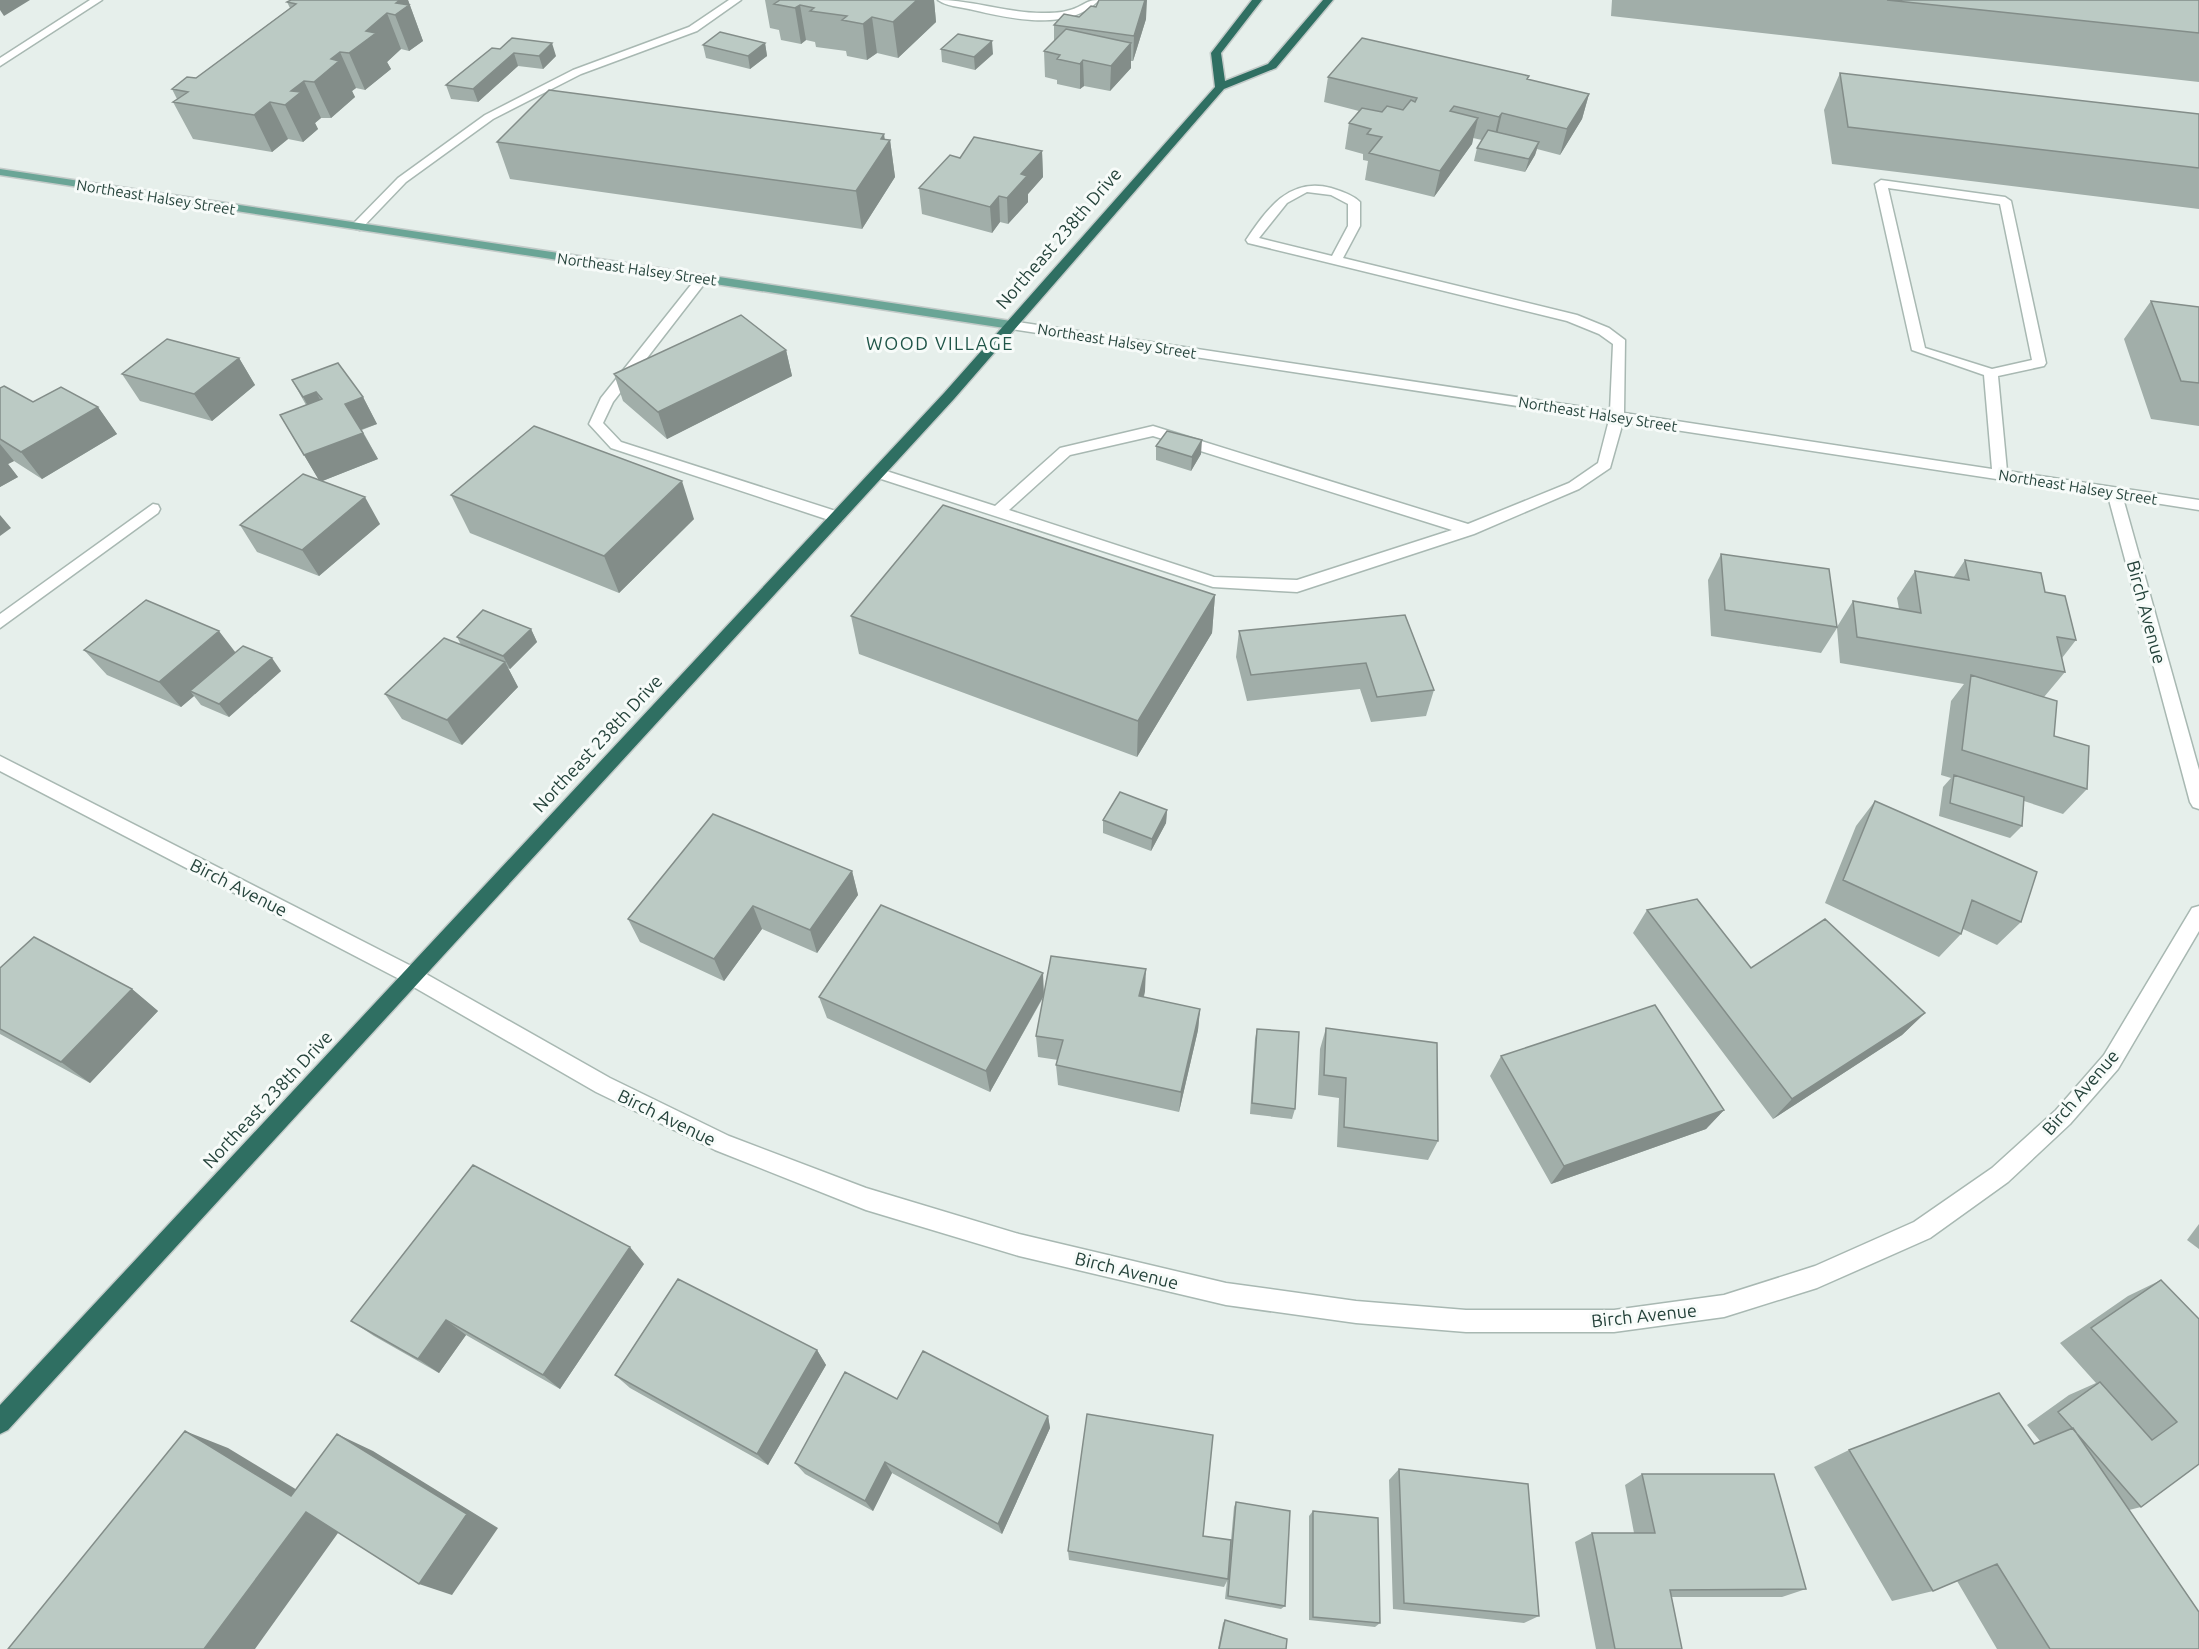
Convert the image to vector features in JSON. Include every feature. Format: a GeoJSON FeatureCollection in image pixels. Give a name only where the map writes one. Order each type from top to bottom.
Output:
{"type":"FeatureCollection","features":[{"type":"Feature","properties":{"kind":"highway"},"geometry":{"type":"LineString","coordinates":[[1220,87],[1216,53],[1257,0]]}},
{"type":"Feature","properties":{"kind":"highway","name":"Northeast 238th Drive"},"geometry":{"type":"LineString","coordinates":[[0,1422],[837,517],[1011,325],[1220,87],[1272,66],[1328,0]]}},
{"type":"Feature","properties":{"kind":"main road","name":"Northeast Halsey Street"},"geometry":{"type":"LineString","coordinates":[[0,172],[1011,325]]}},
{"type":"Feature","properties":{"kind":"street"},"geometry":{"type":"LineString","coordinates":[[0,63],[98,0]]}},
{"type":"Feature","properties":{"kind":"street"},"geometry":{"type":"LineString","coordinates":[[356,227],[402,180],[489,117],[577,72],[693,29],[736,0]]}},
{"type":"Feature","properties":{"kind":"street"},"geometry":{"type":"LineString","coordinates":[[943,0],[1024,16],[1072,12],[1089,6],[1094,0]]}},
{"type":"Feature","properties":{"kind":"street"},"geometry":{"type":"LineString","coordinates":[[1881,184],[2005,201],[2039,363],[1991,373],[1919,350],[1881,184]]}},
{"type":"Feature","properties":{"kind":"street"},"geometry":{"type":"LineString","coordinates":[[877,473],[1213,582],[1297,586],[1469,530],[1574,486],[1605,465],[1617,417],[1620,343],[1604,331],[1572,318],[1335,261],[1252,240],[1286,196],[1300,189],[1320,189],[1340,194],[1354,202],[1358,215],[1353,230],[1335,261]]}},
{"type":"Feature","properties":{"kind":"street"},"geometry":{"type":"LineString","coordinates":[[702,279],[606,401],[596,424],[616,445],[837,517]]}},
{"type":"Feature","properties":{"kind":"street","name":"Northeast Halsey Street"},"geometry":{"type":"LineString","coordinates":[[1011,325],[2199,505]]}},
{"type":"Feature","properties":{"kind":"street"},"geometry":{"type":"LineString","coordinates":[[1991,373],[2000,475]]}},
{"type":"Feature","properties":{"kind":"street"},"geometry":{"type":"LineString","coordinates":[[998,513],[1065,451],[1153,431],[1469,530]]}},
{"type":"Feature","properties":{"kind":"street","name":"Birch Avenue"},"geometry":{"type":"LineString","coordinates":[[2114,492],[2199,802]]}},
{"type":"Feature","properties":{"kind":"street"},"geometry":{"type":"LineString","coordinates":[[0,622],[153,509]]}},
{"type":"Feature","properties":{"kind":"street","name":"Birch Avenue"},"geometry":{"type":"LineString","coordinates":[[0,763],[412,976],[603,1085],[722,1143],[866,1199],[1019,1245],[1226,1294],[1356,1312],[1466,1321],[1614,1321],[1724,1306],[1817,1277],[1922,1230],[2000,1175],[2077,1101],[2111,1062],[2199,914]]}},
{"type":"Feature","properties":{"kind":"building"},"geometry":{"type":"Polygon","coordinates":[[[291,0],[400,0],[396,3],[409,5],[395,15],[387,13],[366,31],[376,33],[349,53],[340,52],[331,59],[339,61],[314,82],[304,81],[291,91],[301,92],[285,105],[270,102],[254,115],[173,102],[188,92],[172,89],[187,77],[196,78],[296,4],[287,2],[291,0]]]}},
{"type":"Feature","properties":{"kind":"building"},"geometry":{"type":"Polygon","coordinates":[[[780,0],[917,0],[893,22],[872,17],[863,24],[842,20],[847,16],[810,11],[814,8],[800,5],[795,8],[774,4],[780,0]]]}},
{"type":"Feature","properties":{"kind":"building"},"geometry":{"type":"Polygon","coordinates":[[[1099,0],[1145,0],[1134,36],[1054,25],[1064,14],[1079,17],[1091,6],[1096,7],[1099,0]]]}},
{"type":"Feature","properties":{"kind":"building"},"geometry":{"type":"Polygon","coordinates":[[[1887,0],[2199,0],[2199,33],[1887,0]]]}},
{"type":"Feature","properties":{"kind":"building"},"geometry":{"type":"Polygon","coordinates":[[[1066,29],[1131,43],[1111,66],[1083,60],[1080,64],[1057,59],[1060,55],[1044,51],[1066,29]]]}},
{"type":"Feature","properties":{"kind":"building"},"geometry":{"type":"Polygon","coordinates":[[[720,32],[765,43],[748,56],[703,45],[720,32]]]}},
{"type":"Feature","properties":{"kind":"building"},"geometry":{"type":"Polygon","coordinates":[[[958,34],[992,41],[974,57],[941,49],[958,34]]]}},
{"type":"Feature","properties":{"kind":"building"},"geometry":{"type":"Polygon","coordinates":[[[512,38],[552,43],[539,56],[514,53],[473,89],[446,85],[492,48],[500,49],[512,38]]]}},
{"type":"Feature","properties":{"kind":"building"},"geometry":{"type":"Polygon","coordinates":[[[1362,38],[1529,76],[1527,79],[1589,94],[1567,129],[1502,113],[1499,117],[1454,106],[1450,111],[1478,118],[1440,171],[1369,153],[1382,137],[1367,134],[1371,129],[1349,123],[1362,108],[1382,112],[1387,106],[1403,110],[1411,100],[1415,102],[1417,98],[1328,77],[1362,38]]]}},
{"type":"Feature","properties":{"kind":"building"},"geometry":{"type":"Polygon","coordinates":[[[1840,73],[2199,114],[2199,168],[1848,127],[1840,73]]]}},
{"type":"Feature","properties":{"kind":"building"},"geometry":{"type":"Polygon","coordinates":[[[549,90],[884,134],[881,139],[890,140],[856,191],[497,142],[549,90]]]}},
{"type":"Feature","properties":{"kind":"building"},"geometry":{"type":"Polygon","coordinates":[[[1488,130],[1539,142],[1529,159],[1477,148],[1488,130]]]}},
{"type":"Feature","properties":{"kind":"building"},"geometry":{"type":"Polygon","coordinates":[[[974,137],[1042,151],[1021,174],[1027,176],[1007,198],[999,196],[990,207],[919,188],[950,155],[960,158],[974,137]]]}},
{"type":"Feature","properties":{"kind":"building"},"geometry":{"type":"Polygon","coordinates":[[[2151,301],[2199,307],[2199,383],[2181,381],[2151,301]]]}},
{"type":"Feature","properties":{"kind":"building"},"geometry":{"type":"Polygon","coordinates":[[[741,315],[786,350],[658,412],[614,374],[741,315]]]}},
{"type":"Feature","properties":{"kind":"building"},"geometry":{"type":"Polygon","coordinates":[[[167,339],[239,358],[194,394],[122,374],[167,339]]]}},
{"type":"Feature","properties":{"kind":"building"},"geometry":{"type":"Polygon","coordinates":[[[338,363],[363,397],[345,404],[363,433],[304,455],[280,415],[322,399],[316,392],[303,397],[292,380],[338,363]]]}},
{"type":"Feature","properties":{"kind":"building"},"geometry":{"type":"Polygon","coordinates":[[[4,386],[33,402],[61,387],[98,407],[21,452],[0,439],[0,388],[4,386]]]}},
{"type":"Feature","properties":{"kind":"building"},"geometry":{"type":"Polygon","coordinates":[[[534,426],[682,481],[604,556],[451,495],[534,426]]]}},
{"type":"Feature","properties":{"kind":"building"},"geometry":{"type":"Polygon","coordinates":[[[1167,431],[1202,440],[1192,457],[1156,446],[1167,431]]]}},
{"type":"Feature","properties":{"kind":"building"},"geometry":{"type":"Polygon","coordinates":[[[303,474],[365,497],[302,550],[240,525],[303,474]]]}},
{"type":"Feature","properties":{"kind":"building"},"geometry":{"type":"Polygon","coordinates":[[[943,505],[1215,595],[1138,721],[851,616],[943,505]]]}},
{"type":"Feature","properties":{"kind":"building"},"geometry":{"type":"Polygon","coordinates":[[[1721,554],[1829,569],[1837,627],[1725,610],[1721,554]]]}},
{"type":"Feature","properties":{"kind":"building"},"geometry":{"type":"Polygon","coordinates":[[[1965,560],[2041,573],[2045,592],[2065,596],[2076,640],[2057,637],[2065,672],[1857,637],[1853,601],[1921,613],[1915,571],[1969,580],[1965,560]]]}},
{"type":"Feature","properties":{"kind":"building"},"geometry":{"type":"Polygon","coordinates":[[[146,600],[219,631],[159,682],[84,650],[146,600]]]}},
{"type":"Feature","properties":{"kind":"building"},"geometry":{"type":"Polygon","coordinates":[[[483,610],[531,629],[503,656],[457,637],[483,610]]]}},
{"type":"Feature","properties":{"kind":"building"},"geometry":{"type":"Polygon","coordinates":[[[1405,615],[1434,690],[1377,697],[1366,663],[1251,675],[1239,631],[1405,615]]]}},
{"type":"Feature","properties":{"kind":"building"},"geometry":{"type":"Polygon","coordinates":[[[444,638],[505,662],[447,720],[385,694],[444,638]]]}},
{"type":"Feature","properties":{"kind":"building"},"geometry":{"type":"Polygon","coordinates":[[[243,646],[272,658],[219,704],[190,691],[243,646]]]}},
{"type":"Feature","properties":{"kind":"building"},"geometry":{"type":"Polygon","coordinates":[[[1971,675],[2057,701],[2054,736],[2089,746],[2087,789],[1962,750],[1971,675]]]}},
{"type":"Feature","properties":{"kind":"building"},"geometry":{"type":"Polygon","coordinates":[[[1954,775],[2024,797],[2022,826],[1950,803],[1954,775]]]}},
{"type":"Feature","properties":{"kind":"building"},"geometry":{"type":"Polygon","coordinates":[[[1120,792],[1167,810],[1152,839],[1103,820],[1120,792]]]}},
{"type":"Feature","properties":{"kind":"building"},"geometry":{"type":"Polygon","coordinates":[[[1875,801],[2037,872],[2021,922],[1972,900],[1961,934],[1843,880],[1875,801]]]}},
{"type":"Feature","properties":{"kind":"building"},"geometry":{"type":"Polygon","coordinates":[[[713,814],[852,871],[810,930],[753,906],[714,959],[628,919],[713,814]]]}},
{"type":"Feature","properties":{"kind":"building"},"geometry":{"type":"Polygon","coordinates":[[[1697,899],[1751,968],[1825,919],[1925,1013],[1792,1099],[1647,910],[1697,899]]]}},
{"type":"Feature","properties":{"kind":"building"},"geometry":{"type":"Polygon","coordinates":[[[881,905],[1043,973],[986,1071],[819,997],[881,905]]]}},
{"type":"Feature","properties":{"kind":"building"},"geometry":{"type":"Polygon","coordinates":[[[34,937],[132,989],[61,1062],[0,1029],[0,968],[34,937]]]}},
{"type":"Feature","properties":{"kind":"building"},"geometry":{"type":"Polygon","coordinates":[[[1051,956],[1146,969],[1139,996],[1200,1009],[1181,1092],[1056,1065],[1063,1040],[1036,1036],[1051,956]]]}},
{"type":"Feature","properties":{"kind":"building"},"geometry":{"type":"Polygon","coordinates":[[[1655,1005],[1724,1110],[1564,1166],[1501,1056],[1655,1005]]]}},
{"type":"Feature","properties":{"kind":"building"},"geometry":{"type":"Polygon","coordinates":[[[1326,1028],[1437,1043],[1438,1141],[1344,1127],[1346,1078],[1324,1075],[1326,1028]]]}},
{"type":"Feature","properties":{"kind":"building"},"geometry":{"type":"Polygon","coordinates":[[[1257,1029],[1299,1032],[1295,1109],[1252,1103],[1257,1029]]]}},
{"type":"Feature","properties":{"kind":"building"},"geometry":{"type":"Polygon","coordinates":[[[473,1165],[630,1247],[543,1375],[446,1320],[418,1359],[351,1321],[473,1165]]]}},
{"type":"Feature","properties":{"kind":"building"},"geometry":{"type":"Polygon","coordinates":[[[678,1279],[817,1350],[757,1454],[615,1375],[678,1279]]]}},
{"type":"Feature","properties":{"kind":"building"},"geometry":{"type":"Polygon","coordinates":[[[2161,1280],[2199,1319],[2199,1464],[2141,1507],[2058,1412],[2100,1382],[2152,1440],[2177,1422],[2091,1328],[2161,1280]]]}},
{"type":"Feature","properties":{"kind":"building"},"geometry":{"type":"Polygon","coordinates":[[[923,1351],[1048,1416],[998,1524],[885,1462],[865,1501],[795,1463],[845,1372],[897,1399],[923,1351]]]}},
{"type":"Feature","properties":{"kind":"building"},"geometry":{"type":"Polygon","coordinates":[[[1999,1393],[2034,1444],[2073,1428],[2199,1612],[2199,1649],[2050,1649],[1997,1564],[1933,1591],[1849,1450],[1999,1393]]]}},
{"type":"Feature","properties":{"kind":"building"},"geometry":{"type":"Polygon","coordinates":[[[1087,1414],[1213,1435],[1203,1536],[1231,1540],[1228,1579],[1068,1551],[1087,1414]]]}},
{"type":"Feature","properties":{"kind":"building"},"geometry":{"type":"Polygon","coordinates":[[[185,1431],[291,1496],[337,1434],[467,1514],[419,1584],[306,1512],[204,1649],[8,1649],[185,1431]]]}},
{"type":"Feature","properties":{"kind":"building"},"geometry":{"type":"Polygon","coordinates":[[[1399,1469],[1528,1484],[1539,1616],[1404,1603],[1399,1469]]]}},
{"type":"Feature","properties":{"kind":"building"},"geometry":{"type":"Polygon","coordinates":[[[1642,1474],[1774,1474],[1806,1589],[1670,1590],[1682,1649],[1615,1649],[1592,1533],[1655,1533],[1642,1474]]]}},
{"type":"Feature","properties":{"kind":"building"},"geometry":{"type":"Polygon","coordinates":[[[1236,1502],[1290,1511],[1285,1606],[1228,1596],[1236,1502]]]}},
{"type":"Feature","properties":{"kind":"building"},"geometry":{"type":"Polygon","coordinates":[[[1313,1511],[1378,1518],[1380,1623],[1313,1617],[1313,1511]]]}},
{"type":"Feature","properties":{"kind":"building"},"geometry":{"type":"Polygon","coordinates":[[[1225,1620],[1287,1639],[1286,1649],[1219,1649],[1225,1620]]]}},
{"type":"Feature","properties":{"kind":"district","name":"WOOD VILLAGE"},"geometry":{"type":"Point","coordinates":[940,343]}}]}
